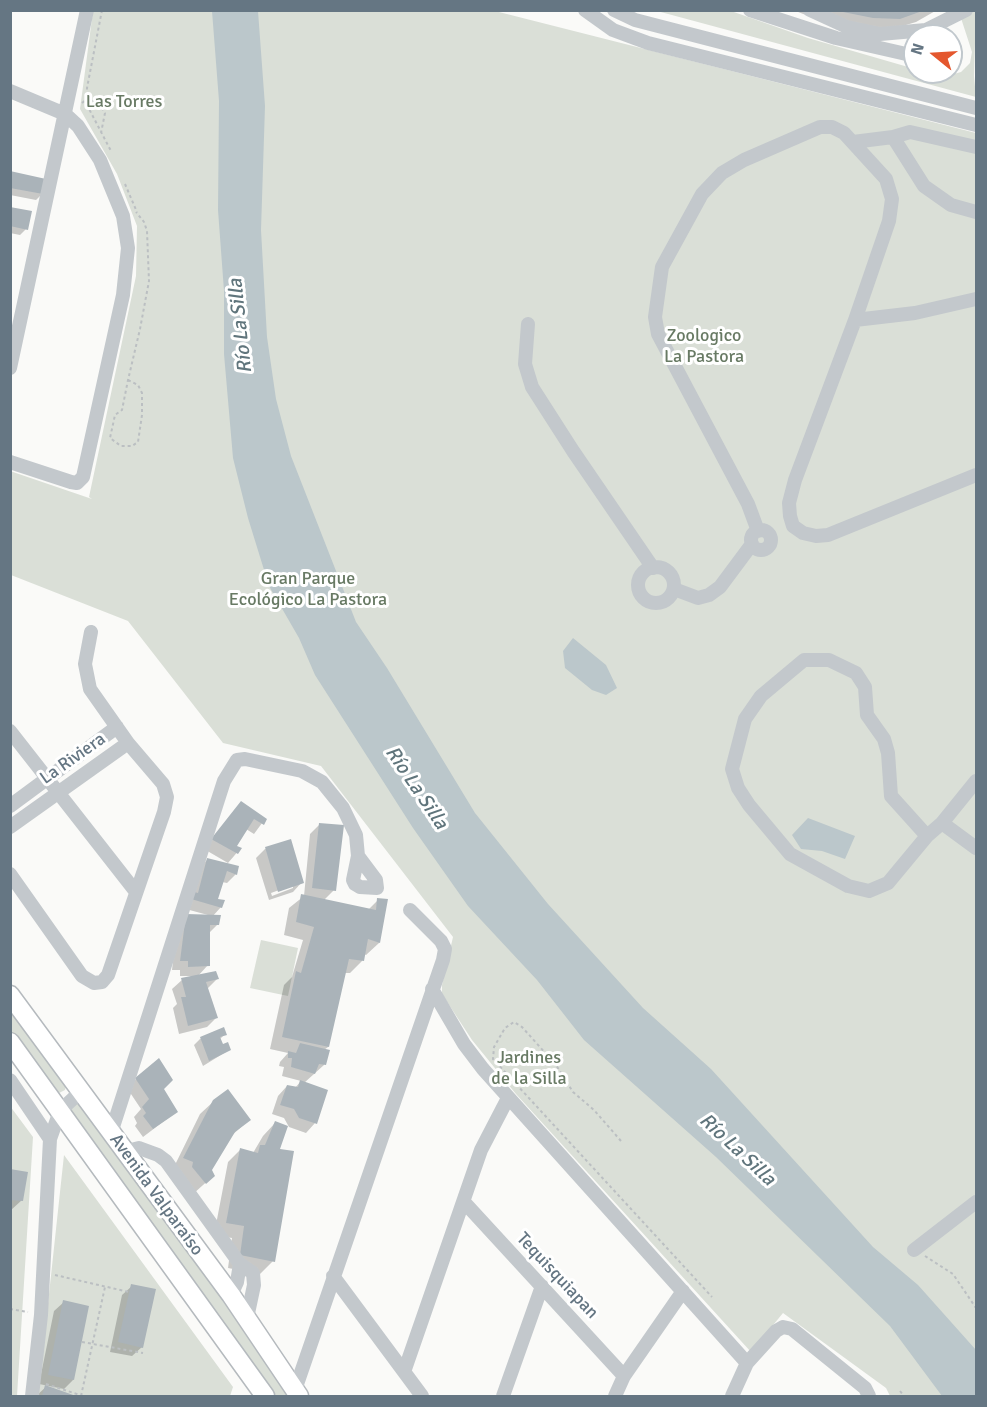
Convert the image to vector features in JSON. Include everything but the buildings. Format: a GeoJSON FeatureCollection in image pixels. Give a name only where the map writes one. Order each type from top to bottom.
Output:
{"type":"FeatureCollection","features":[{"type":"Feature","properties":{"kind":"main road","name":"Avenida Valparaíso"},"geometry":{"type":"LineString","coordinates":[[10,995],[123,1152],[231,1295],[297,1393]]}},
{"type":"Feature","properties":{"kind":"main road","name":"Avenida Valparaíso"},"geometry":{"type":"LineString","coordinates":[[10,1042],[265,1396]]}},
{"type":"Feature","properties":{"kind":"street"},"geometry":{"type":"LineString","coordinates":[[10,368],[87,10]]}},
{"type":"Feature","properties":{"kind":"street"},"geometry":{"type":"LineString","coordinates":[[585,10],[613,30],[648,43],[976,125]]}},
{"type":"Feature","properties":{"kind":"street"},"geometry":{"type":"LineString","coordinates":[[614,10],[635,20],[976,108]]}},
{"type":"Feature","properties":{"kind":"street"},"geometry":{"type":"LineString","coordinates":[[750,10],[836,38],[903,53]]}},
{"type":"Feature","properties":{"kind":"street"},"geometry":{"type":"LineString","coordinates":[[810,10],[847,27],[879,34],[926,30],[966,10]]}},
{"type":"Feature","properties":{"kind":"street"},"geometry":{"type":"LineString","coordinates":[[10,92],[65,114],[78,126],[100,160],[123,216],[128,248],[123,295],[83,477],[77,483],[71,482],[10,462]]}},
{"type":"Feature","properties":{"kind":"street"},"geometry":{"type":"LineString","coordinates":[[674,590],[698,598],[709,596],[720,587],[752,544],[761,550],[770,544],[768,534],[758,531],[747,504],[658,334],[656,298],[662,267],[702,194],[722,173],[744,160],[820,128],[832,127],[844,133],[886,179],[892,199],[889,221],[855,320],[795,480],[789,503],[794,526],[809,534],[828,535],[976,475]]}},
{"type":"Feature","properties":{"kind":"street"},"geometry":{"type":"LineString","coordinates":[[852,142],[916,132],[976,147]]}},
{"type":"Feature","properties":{"kind":"street"},"geometry":{"type":"LineString","coordinates":[[893,137],[924,186],[951,204],[976,212]]}},
{"type":"Feature","properties":{"kind":"street"},"geometry":{"type":"LineString","coordinates":[[855,320],[915,313],[976,299]]}},
{"type":"Feature","properties":{"kind":"street"},"geometry":{"type":"LineString","coordinates":[[528,324],[525,364],[532,387],[653,567]]}},
{"type":"Feature","properties":{"kind":"street"},"geometry":{"type":"LineString","coordinates":[[653,567],[667,570],[674,582],[674,590],[666,601],[652,603],[641,595],[638,581],[646,570],[653,567]]}},
{"type":"Feature","properties":{"kind":"street"},"geometry":{"type":"LineString","coordinates":[[10,874],[82,976],[94,983],[102,982],[108,975],[164,812],[167,797],[163,784],[128,742],[90,689],[85,663],[91,632]]}},
{"type":"Feature","properties":{"kind":"street"},"geometry":{"type":"LineString","coordinates":[[927,836],[891,796],[888,753],[884,739],[867,715],[865,687],[856,673],[829,660],[804,660],[761,696],[745,719],[732,769],[738,788],[749,805],[790,854],[848,886],[869,891],[888,883],[976,781]]}},
{"type":"Feature","properties":{"kind":"street","name":"La Riviera"},"geometry":{"type":"LineString","coordinates":[[10,806],[117,727]]}},
{"type":"Feature","properties":{"kind":"street"},"geometry":{"type":"LineString","coordinates":[[10,731],[135,892]]}},
{"type":"Feature","properties":{"kind":"street","name":"La Riviera"},"geometry":{"type":"LineString","coordinates":[[10,827],[128,742]]}},
{"type":"Feature","properties":{"kind":"street"},"geometry":{"type":"LineString","coordinates":[[111,1133],[224,781],[237,760],[245,759],[302,771],[322,782],[350,821],[356,835],[358,856]]}},
{"type":"Feature","properties":{"kind":"street"},"geometry":{"type":"LineString","coordinates":[[942,823],[976,848]]}},
{"type":"Feature","properties":{"kind":"street"},"geometry":{"type":"LineString","coordinates":[[297,1393],[333,1276],[442,960],[444,945],[410,910]]}},
{"type":"Feature","properties":{"kind":"street"},"geometry":{"type":"LineString","coordinates":[[432,989],[464,1044],[508,1098],[747,1363]]}},
{"type":"Feature","properties":{"kind":"street"},"geometry":{"type":"LineString","coordinates":[[10,1080],[50,1139]]}},
{"type":"Feature","properties":{"kind":"street"},"geometry":{"type":"LineString","coordinates":[[32,1396],[41,1315],[50,1139],[60,1111],[80,1092]]}},
{"type":"Feature","properties":{"kind":"street"},"geometry":{"type":"LineString","coordinates":[[404,1371],[481,1150],[508,1098]]}},
{"type":"Feature","properties":{"kind":"street"},"geometry":{"type":"LineString","coordinates":[[123,1152],[139,1148],[158,1155],[166,1161],[240,1264],[253,1273],[247,1318]]}},
{"type":"Feature","properties":{"kind":"street","name":"Tequisquiapan"},"geometry":{"type":"LineString","coordinates":[[464,1202],[624,1376]]}},
{"type":"Feature","properties":{"kind":"street"},"geometry":{"type":"LineString","coordinates":[[914,1250],[976,1202]]}},
{"type":"Feature","properties":{"kind":"street"},"geometry":{"type":"LineString","coordinates":[[231,1295],[237,1282],[240,1264]]}},
{"type":"Feature","properties":{"kind":"street"},"geometry":{"type":"LineString","coordinates":[[333,1276],[422,1396]]}},
{"type":"Feature","properties":{"kind":"street"},"geometry":{"type":"LineString","coordinates":[[503,1396],[542,1286]]}},
{"type":"Feature","properties":{"kind":"street"},"geometry":{"type":"LineString","coordinates":[[615,1396],[624,1376],[683,1291]]}},
{"type":"Feature","properties":{"kind":"street"},"geometry":{"type":"LineString","coordinates":[[732,1396],[747,1363],[776,1331],[783,1328],[792,1329],[865,1388],[869,1396]]}},
{"type":"Feature","properties":{"kind":"path"},"geometry":{"type":"LineString","coordinates":[[92,118],[87,99],[102,10]]}},
{"type":"Feature","properties":{"kind":"path"},"geometry":{"type":"LineString","coordinates":[[65,114],[87,99],[98,102],[105,113],[101,133]]}},
{"type":"Feature","properties":{"kind":"path"},"geometry":{"type":"LineString","coordinates":[[123,216],[137,212],[147,231],[148,281],[128,380],[122,410],[116,415],[110,438],[121,446],[132,446],[138,442],[142,415],[142,393],[138,385],[128,380]]}},
{"type":"Feature","properties":{"kind":"path"},"geometry":{"type":"LineString","coordinates":[[621,1141],[594,1110],[573,1092],[556,1065],[522,1028],[514,1022],[505,1028],[494,1047],[493,1059],[712,1297]]}},
{"type":"Feature","properties":{"kind":"path"},"geometry":{"type":"LineString","coordinates":[[914,1250],[953,1274],[976,1308]]}},
{"type":"Feature","properties":{"kind":"path"},"geometry":{"type":"LineString","coordinates":[[50,1274],[129,1293]]}},
{"type":"Feature","properties":{"kind":"path"},"geometry":{"type":"LineString","coordinates":[[40,1382],[82,1396],[105,1287]]}},
{"type":"Feature","properties":{"kind":"path"},"geometry":{"type":"LineString","coordinates":[[10,1309],[41,1315]]}},
{"type":"Feature","properties":{"kind":"path"},"geometry":{"type":"LineString","coordinates":[[82,1342],[142,1353]]}},
{"type":"Feature","properties":{"kind":"path"},"geometry":{"type":"LineString","coordinates":[[900,1391],[904,1396]]}},
{"type":"Feature","properties":{"kind":"green space"},"geometry":{"type":"Polygon","coordinates":[[[93,11],[495,11],[976,133],[976,1396],[890,1396],[886,1388],[783,1313],[751,1352],[516,1094],[472,1040],[442,994],[453,937],[321,766],[223,743],[128,621],[11,575],[10,471],[92,499],[89,497],[136,276],[137,226],[117,174],[80,109],[93,11]]]}},
{"type":"Feature","properties":{"kind":"green space"},"geometry":{"type":"Polygon","coordinates":[[[657,11],[731,11],[808,38],[903,66],[903,77],[657,11]]]}},
{"type":"Feature","properties":{"kind":"green space"},"geometry":{"type":"Polygon","coordinates":[[[965,11],[976,11],[974,76],[976,97],[928,84],[963,84],[963,70],[970,63],[972,52],[960,15],[965,11]]]}},
{"type":"Feature","properties":{"kind":"green space"},"geometry":{"type":"Polygon","coordinates":[[[261,940],[298,948],[288,996],[250,988],[261,940]]]}},
{"type":"Feature","properties":{"kind":"green space"},"geometry":{"type":"Polygon","coordinates":[[[10,1004],[67,1083],[65,1090],[59,1093],[51,1090],[11,1036],[10,1004]]]}},
{"type":"Feature","properties":{"kind":"green space"},"geometry":{"type":"Polygon","coordinates":[[[80,1101],[290,1396],[269,1396],[68,1117],[70,1105],[80,1101]]]}},
{"type":"Feature","properties":{"kind":"green space"},"geometry":{"type":"Polygon","coordinates":[[[10,1106],[33,1137],[17,1396],[10,1396],[10,1106]]]}},
{"type":"Feature","properties":{"kind":"green space"},"geometry":{"type":"Polygon","coordinates":[[[64,1155],[233,1387],[230,1396],[38,1396],[64,1155]]]}},
{"type":"Feature","properties":{"kind":"water","name":"Río La Silla"},"geometry":{"type":"Polygon","coordinates":[[[212,11],[258,11],[265,106],[261,230],[267,337],[276,399],[291,456],[356,622],[387,668],[475,813],[548,904],[643,1008],[711,1069],[873,1247],[918,1285],[976,1350],[976,1396],[942,1396],[890,1326],[716,1157],[584,1040],[537,980],[468,906],[413,828],[315,675],[299,638],[269,586],[248,518],[233,458],[224,354],[224,291],[218,210],[219,101],[212,11]]]}},
{"type":"Feature","properties":{"kind":"water"},"geometry":{"type":"Polygon","coordinates":[[[573,638],[606,665],[617,688],[606,695],[592,690],[565,668],[563,651],[573,638]]]}},
{"type":"Feature","properties":{"kind":"water"},"geometry":{"type":"Polygon","coordinates":[[[808,818],[855,836],[845,859],[822,851],[801,849],[792,835],[808,818]]]}},
{"type":"Feature","properties":{"kind":"park label","name":"Las Torres"},"geometry":{"type":"Point","coordinates":[124,102]}},
{"type":"Feature","properties":{"kind":"park label","name":"Zoologico La Pastora"},"geometry":{"type":"Point","coordinates":[704,346]}},
{"type":"Feature","properties":{"kind":"park label","name":"Gran Parque Ecológico La Pastora"},"geometry":{"type":"Point","coordinates":[308,589]}},
{"type":"Feature","properties":{"kind":"park label","name":"Jardines de la Silla"},"geometry":{"type":"Point","coordinates":[529,1068]}}]}
